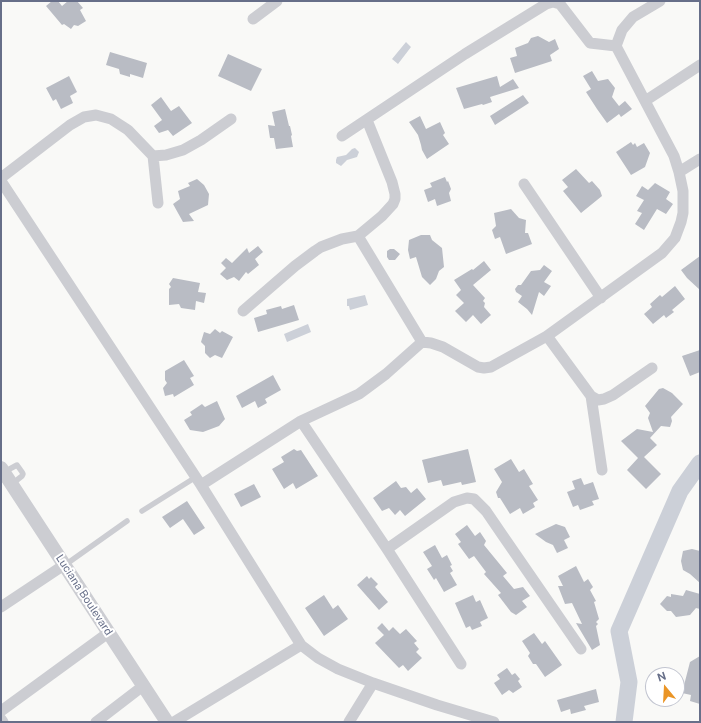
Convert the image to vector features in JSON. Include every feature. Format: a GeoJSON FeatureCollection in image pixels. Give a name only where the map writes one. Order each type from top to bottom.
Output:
{"type":"FeatureCollection","features":[{"type":"Feature","properties":{"kind":"street"},"geometry":{"type":"LineString","coordinates":[[253,19],[277,1]]}},
{"type":"Feature","properties":{"kind":"street"},"geometry":{"type":"LineString","coordinates":[[198,481],[301,421],[359,394],[386,374],[422,342],[443,347],[468,363],[478,367],[491,367],[502,362],[547,336],[654,260],[669,246],[679,228],[682,213],[683,191],[679,172],[674,156],[616,46],[622,30],[633,17],[660,1]]}},
{"type":"Feature","properties":{"kind":"street"},"geometry":{"type":"LineString","coordinates":[[342,136],[465,54],[546,4],[560,2],[590,43],[616,46]]}},
{"type":"Feature","properties":{"kind":"street"},"geometry":{"type":"LineString","coordinates":[[645,101],[700,65]]}},
{"type":"Feature","properties":{"kind":"street"},"geometry":{"type":"LineString","coordinates":[[158,203],[153,156],[128,130],[111,119],[96,115],[84,117],[70,125],[1,179],[198,481],[301,644],[318,658],[338,669],[437,705],[494,722]]}},
{"type":"Feature","properties":{"kind":"street"},"geometry":{"type":"LineString","coordinates":[[153,156],[170,154],[183,150],[201,140],[231,119]]}},
{"type":"Feature","properties":{"kind":"street"},"geometry":{"type":"LineString","coordinates":[[243,311],[295,266],[315,251],[342,239],[358,236],[382,216],[393,204],[395,199],[392,182],[367,120]]}},
{"type":"Feature","properties":{"kind":"street"},"geometry":{"type":"LineString","coordinates":[[679,172],[700,158]]}},
{"type":"Feature","properties":{"kind":"street"},"geometry":{"type":"LineString","coordinates":[[524,184],[601,298]]}},
{"type":"Feature","properties":{"kind":"street"},"geometry":{"type":"LineString","coordinates":[[358,236],[422,342]]}},
{"type":"Feature","properties":{"kind":"street"},"geometry":{"type":"LineString","coordinates":[[547,336],[591,396],[598,400],[613,395],[652,368]]}},
{"type":"Feature","properties":{"kind":"street"},"geometry":{"type":"LineString","coordinates":[[591,396],[602,470]]}},
{"type":"Feature","properties":{"kind":"street"},"geometry":{"type":"LineString","coordinates":[[301,421],[387,549],[461,664]]}},
{"type":"Feature","properties":{"kind":"street","name":"Luciana Boulevard"},"geometry":{"type":"LineString","coordinates":[[5,475],[144,686],[166,722]]}},
{"type":"Feature","properties":{"kind":"street"},"geometry":{"type":"LineString","coordinates":[[387,549],[454,502],[467,498],[474,499],[486,511],[502,533],[581,649]]}},
{"type":"Feature","properties":{"kind":"street"},"geometry":{"type":"LineString","coordinates":[[1,607],[64,565]]}},
{"type":"Feature","properties":{"kind":"street"},"geometry":{"type":"LineString","coordinates":[[1,711],[108,632]]}},
{"type":"Feature","properties":{"kind":"street"},"geometry":{"type":"LineString","coordinates":[[174,722],[301,644]]}},
{"type":"Feature","properties":{"kind":"street"},"geometry":{"type":"LineString","coordinates":[[349,722],[373,683]]}},
{"type":"Feature","properties":{"kind":"street"},"geometry":{"type":"LineString","coordinates":[[96,722],[144,686]]}},
{"type":"Feature","properties":{"kind":"lane"},"geometry":{"type":"LineString","coordinates":[[142,512],[198,481]]}},
{"type":"Feature","properties":{"kind":"lane"},"geometry":{"type":"LineString","coordinates":[[64,565],[127,521]]}},
{"type":"Feature","properties":{"kind":"shaded area"},"geometry":{"type":"Polygon","coordinates":[[[406,42],[411,47],[398,64],[392,59],[406,42]]]}},
{"type":"Feature","properties":{"kind":"shaded area"},"geometry":{"type":"Polygon","coordinates":[[[355,148],[359,152],[357,157],[347,160],[341,166],[336,163],[337,157],[346,155],[355,148]]]}},
{"type":"Feature","properties":{"kind":"shaded area"},"geometry":{"type":"Polygon","coordinates":[[[365,295],[368,305],[350,310],[349,306],[347,306],[347,299],[365,295]]]}},
{"type":"Feature","properties":{"kind":"shaded area"},"geometry":{"type":"Polygon","coordinates":[[[308,324],[311,332],[287,342],[284,334],[308,324]]]}},
{"type":"Feature","properties":{"kind":"building"},"geometry":{"type":"Polygon","coordinates":[[[52,1],[58,1],[62,6],[68,1],[77,1],[83,8],[80,10],[86,21],[78,26],[74,25],[71,29],[64,24],[62,25],[46,6],[52,1]]]}},
{"type":"Feature","properties":{"kind":"building"},"geometry":{"type":"Polygon","coordinates":[[[538,36],[549,42],[555,39],[559,49],[550,55],[552,61],[515,73],[510,58],[517,56],[515,48],[528,43],[531,38],[538,36]]]}},
{"type":"Feature","properties":{"kind":"building"},"geometry":{"type":"Polygon","coordinates":[[[110,52],[147,63],[143,78],[130,74],[130,77],[120,74],[119,69],[106,65],[110,52]]]}},
{"type":"Feature","properties":{"kind":"building"},"geometry":{"type":"Polygon","coordinates":[[[228,54],[262,69],[251,91],[218,76],[228,54]]]}},
{"type":"Feature","properties":{"kind":"building"},"geometry":{"type":"Polygon","coordinates":[[[592,71],[598,81],[608,79],[615,88],[612,97],[619,106],[625,101],[632,109],[621,117],[619,114],[607,123],[586,92],[591,89],[583,76],[592,71]]]}},
{"type":"Feature","properties":{"kind":"building"},"geometry":{"type":"Polygon","coordinates":[[[69,76],[77,92],[70,96],[73,103],[61,109],[56,99],[53,101],[46,88],[69,76]]]}},
{"type":"Feature","properties":{"kind":"building"},"geometry":{"type":"Polygon","coordinates":[[[497,76],[500,87],[513,79],[519,88],[490,97],[492,102],[464,109],[456,88],[497,76]]]}},
{"type":"Feature","properties":{"kind":"building"},"geometry":{"type":"Polygon","coordinates":[[[523,95],[529,103],[495,125],[490,116],[523,95]]]}},
{"type":"Feature","properties":{"kind":"building"},"geometry":{"type":"Polygon","coordinates":[[[161,97],[171,111],[179,106],[192,123],[173,136],[168,130],[159,133],[154,126],[162,120],[151,105],[161,97]]]}},
{"type":"Feature","properties":{"kind":"building"},"geometry":{"type":"Polygon","coordinates":[[[285,109],[292,135],[293,147],[276,149],[274,138],[270,138],[268,125],[275,126],[272,112],[285,109]]]}},
{"type":"Feature","properties":{"kind":"building"},"geometry":{"type":"Polygon","coordinates":[[[420,116],[426,129],[440,122],[445,133],[443,135],[449,144],[427,159],[422,150],[418,135],[409,122],[420,116]]]}},
{"type":"Feature","properties":{"kind":"building"},"geometry":{"type":"Polygon","coordinates":[[[631,142],[633,145],[635,143],[637,147],[644,143],[650,153],[645,167],[631,175],[616,152],[631,142]]]}},
{"type":"Feature","properties":{"kind":"building"},"geometry":{"type":"Polygon","coordinates":[[[576,169],[589,183],[592,181],[600,190],[602,196],[581,213],[563,191],[568,187],[562,180],[576,169]]]}},
{"type":"Feature","properties":{"kind":"building"},"geometry":{"type":"Polygon","coordinates":[[[445,177],[451,189],[449,193],[451,201],[437,206],[435,199],[428,202],[424,190],[432,187],[430,183],[445,177]]]}},
{"type":"Feature","properties":{"kind":"building"},"geometry":{"type":"Polygon","coordinates":[[[197,179],[204,185],[209,194],[208,205],[189,214],[194,221],[183,222],[173,204],[180,199],[178,191],[190,186],[188,183],[197,179]]]}},
{"type":"Feature","properties":{"kind":"building"},"geometry":{"type":"Polygon","coordinates":[[[655,183],[670,192],[666,199],[673,204],[666,214],[657,209],[644,230],[635,224],[642,213],[637,211],[644,200],[636,196],[642,186],[648,190],[655,183]]]}},
{"type":"Feature","properties":{"kind":"building"},"geometry":{"type":"Polygon","coordinates":[[[511,209],[519,218],[526,220],[525,233],[528,233],[532,244],[506,254],[500,237],[495,239],[492,230],[496,226],[494,213],[511,209]]]}},
{"type":"Feature","properties":{"kind":"building"},"geometry":{"type":"Polygon","coordinates":[[[421,235],[430,235],[432,240],[442,248],[444,267],[439,271],[436,279],[430,285],[422,277],[416,257],[410,259],[408,250],[409,240],[421,235]]]}},
{"type":"Feature","properties":{"kind":"building"},"geometry":{"type":"Polygon","coordinates":[[[258,246],[263,252],[255,259],[259,265],[248,274],[246,272],[239,281],[234,277],[227,280],[220,274],[226,268],[221,263],[226,258],[232,263],[247,248],[249,253],[258,246]]]}},
{"type":"Feature","properties":{"kind":"building"},"geometry":{"type":"Polygon","coordinates":[[[394,249],[400,254],[395,260],[389,260],[387,257],[387,251],[394,249]]]}},
{"type":"Feature","properties":{"kind":"building"},"geometry":{"type":"Polygon","coordinates":[[[700,256],[700,290],[681,270],[700,256]]]}},
{"type":"Feature","properties":{"kind":"building"},"geometry":{"type":"Polygon","coordinates":[[[484,261],[491,270],[473,285],[485,298],[483,301],[485,303],[484,307],[491,315],[481,324],[473,315],[466,322],[455,311],[464,303],[456,295],[461,290],[454,280],[472,269],[473,270],[484,261]]]}},
{"type":"Feature","properties":{"kind":"building"},"geometry":{"type":"Polygon","coordinates":[[[544,265],[552,271],[544,282],[551,286],[544,296],[539,292],[532,315],[518,302],[522,296],[516,292],[515,289],[518,285],[521,285],[531,271],[540,270],[544,265]]]}},
{"type":"Feature","properties":{"kind":"building"},"geometry":{"type":"Polygon","coordinates":[[[173,278],[200,283],[198,292],[206,293],[204,303],[196,301],[195,310],[181,308],[179,304],[169,305],[169,289],[171,287],[169,284],[173,278]]]}},
{"type":"Feature","properties":{"kind":"building"},"geometry":{"type":"Polygon","coordinates":[[[675,286],[685,299],[672,310],[674,312],[666,318],[664,315],[653,324],[644,314],[652,307],[650,304],[660,295],[662,297],[675,286]]]}},
{"type":"Feature","properties":{"kind":"building"},"geometry":{"type":"Polygon","coordinates":[[[294,305],[299,320],[258,332],[254,318],[267,314],[266,310],[281,306],[282,309],[294,305]]]}},
{"type":"Feature","properties":{"kind":"building"},"geometry":{"type":"Polygon","coordinates":[[[215,329],[220,333],[222,331],[233,337],[222,358],[215,355],[210,358],[205,353],[205,346],[201,342],[204,332],[210,334],[215,329]]]}},
{"type":"Feature","properties":{"kind":"building"},"geometry":{"type":"Polygon","coordinates":[[[700,350],[700,372],[690,376],[682,356],[700,350]]]}},
{"type":"Feature","properties":{"kind":"building"},"geometry":{"type":"Polygon","coordinates":[[[184,360],[194,376],[190,378],[194,385],[174,397],[173,394],[165,396],[163,388],[167,383],[165,380],[165,371],[184,360]]]}},
{"type":"Feature","properties":{"kind":"building"},"geometry":{"type":"Polygon","coordinates":[[[273,375],[281,390],[265,399],[267,403],[258,408],[255,401],[242,408],[236,396],[273,375]]]}},
{"type":"Feature","properties":{"kind":"building"},"geometry":{"type":"Polygon","coordinates":[[[663,388],[672,393],[683,404],[671,417],[672,421],[670,427],[661,426],[650,438],[657,445],[644,457],[661,474],[646,489],[627,470],[638,458],[621,441],[637,429],[653,432],[648,418],[650,413],[645,406],[659,389],[663,388]]]}},
{"type":"Feature","properties":{"kind":"building"},"geometry":{"type":"Polygon","coordinates":[[[217,401],[225,419],[219,426],[203,432],[190,430],[184,420],[192,415],[190,412],[202,404],[205,407],[217,401]]]}},
{"type":"Feature","properties":{"kind":"building"},"geometry":{"type":"Polygon","coordinates":[[[294,449],[297,451],[301,450],[318,476],[296,489],[293,483],[284,489],[272,469],[284,462],[281,457],[294,449]]]}},
{"type":"Feature","properties":{"kind":"building"},"geometry":{"type":"Polygon","coordinates":[[[468,449],[476,482],[462,485],[461,482],[443,486],[441,480],[428,483],[422,460],[468,449]]]}},
{"type":"Feature","properties":{"kind":"building"},"geometry":{"type":"Polygon","coordinates":[[[511,459],[519,472],[524,469],[533,484],[529,486],[538,500],[533,503],[535,507],[523,514],[520,508],[510,514],[500,498],[498,498],[496,492],[502,482],[494,469],[511,459]]]}},
{"type":"Feature","properties":{"kind":"building"},"geometry":{"type":"Polygon","coordinates":[[[581,478],[584,485],[593,482],[599,499],[592,501],[594,505],[580,510],[578,505],[573,507],[567,492],[575,489],[572,481],[581,478]]]}},
{"type":"Feature","properties":{"kind":"building"},"geometry":{"type":"Polygon","coordinates":[[[396,481],[401,488],[406,487],[411,493],[417,488],[426,499],[405,516],[400,510],[395,515],[389,508],[382,511],[373,498],[396,481]]]}},
{"type":"Feature","properties":{"kind":"building"},"geometry":{"type":"Polygon","coordinates":[[[254,484],[261,497],[241,507],[234,494],[254,484]]]}},
{"type":"Feature","properties":{"kind":"building"},"geometry":{"type":"Polygon","coordinates":[[[187,501],[205,528],[194,535],[183,519],[170,528],[162,517],[187,501]]]}},
{"type":"Feature","properties":{"kind":"building"},"geometry":{"type":"Polygon","coordinates":[[[556,524],[565,527],[570,537],[564,540],[568,548],[557,553],[553,545],[535,534],[556,524]]]}},
{"type":"Feature","properties":{"kind":"building"},"geometry":{"type":"Polygon","coordinates":[[[467,525],[475,536],[480,532],[486,541],[484,545],[507,573],[503,576],[514,589],[523,587],[530,596],[522,601],[527,607],[516,615],[511,612],[498,595],[501,593],[484,574],[486,572],[474,556],[469,559],[458,544],[461,542],[455,534],[467,525]]]}},
{"type":"Feature","properties":{"kind":"building"},"geometry":{"type":"Polygon","coordinates":[[[435,545],[442,558],[447,555],[453,571],[450,573],[457,585],[444,592],[436,578],[434,580],[427,569],[432,566],[423,552],[435,545]]]}},
{"type":"Feature","properties":{"kind":"building"},"geometry":{"type":"Polygon","coordinates":[[[692,549],[700,551],[700,583],[683,570],[681,561],[683,551],[692,549]]]}},
{"type":"Feature","properties":{"kind":"building"},"geometry":{"type":"Polygon","coordinates":[[[576,566],[584,582],[588,579],[593,587],[590,590],[596,601],[594,602],[599,619],[596,622],[598,624],[596,626],[600,645],[592,650],[576,623],[582,624],[572,603],[565,604],[558,586],[563,586],[558,576],[576,566]]]}},
{"type":"Feature","properties":{"kind":"building"},"geometry":{"type":"Polygon","coordinates":[[[367,576],[369,579],[371,577],[378,584],[375,587],[388,602],[379,610],[357,585],[367,576]]]}},
{"type":"Feature","properties":{"kind":"building"},"geometry":{"type":"Polygon","coordinates":[[[686,590],[700,594],[700,609],[696,608],[690,615],[676,617],[671,611],[667,611],[660,604],[667,596],[671,597],[671,594],[683,596],[686,590]]]}},
{"type":"Feature","properties":{"kind":"building"},"geometry":{"type":"Polygon","coordinates":[[[324,595],[333,609],[338,605],[348,619],[324,636],[305,608],[324,595]]]}},
{"type":"Feature","properties":{"kind":"building"},"geometry":{"type":"Polygon","coordinates":[[[473,595],[476,602],[480,600],[488,618],[480,622],[482,626],[472,630],[470,626],[466,628],[455,603],[473,595]]]}},
{"type":"Feature","properties":{"kind":"building"},"geometry":{"type":"Polygon","coordinates":[[[382,623],[389,631],[393,627],[400,634],[406,629],[417,641],[414,643],[419,649],[416,652],[422,658],[408,671],[403,665],[399,668],[375,643],[384,635],[377,628],[382,623]]]}},
{"type":"Feature","properties":{"kind":"building"},"geometry":{"type":"Polygon","coordinates":[[[534,633],[542,644],[545,641],[562,665],[545,677],[536,664],[533,664],[528,656],[530,653],[522,641],[534,633]]]}},
{"type":"Feature","properties":{"kind":"building"},"geometry":{"type":"Polygon","coordinates":[[[700,656],[700,704],[690,701],[691,695],[685,694],[685,681],[690,662],[700,656]]]}},
{"type":"Feature","properties":{"kind":"building"},"geometry":{"type":"Polygon","coordinates":[[[507,668],[512,675],[515,673],[520,679],[518,681],[522,687],[513,693],[509,690],[502,695],[494,683],[500,679],[497,675],[507,668]]]}},
{"type":"Feature","properties":{"kind":"building"},"geometry":{"type":"Polygon","coordinates":[[[596,689],[599,702],[584,706],[586,710],[571,714],[570,709],[561,712],[557,700],[596,689]]]}},
{"type":"Feature","properties":{"kind":"waterway"},"geometry":{"type":"LineString","coordinates":[[624,722],[629,682],[619,631],[680,491],[700,463]]}}]}
